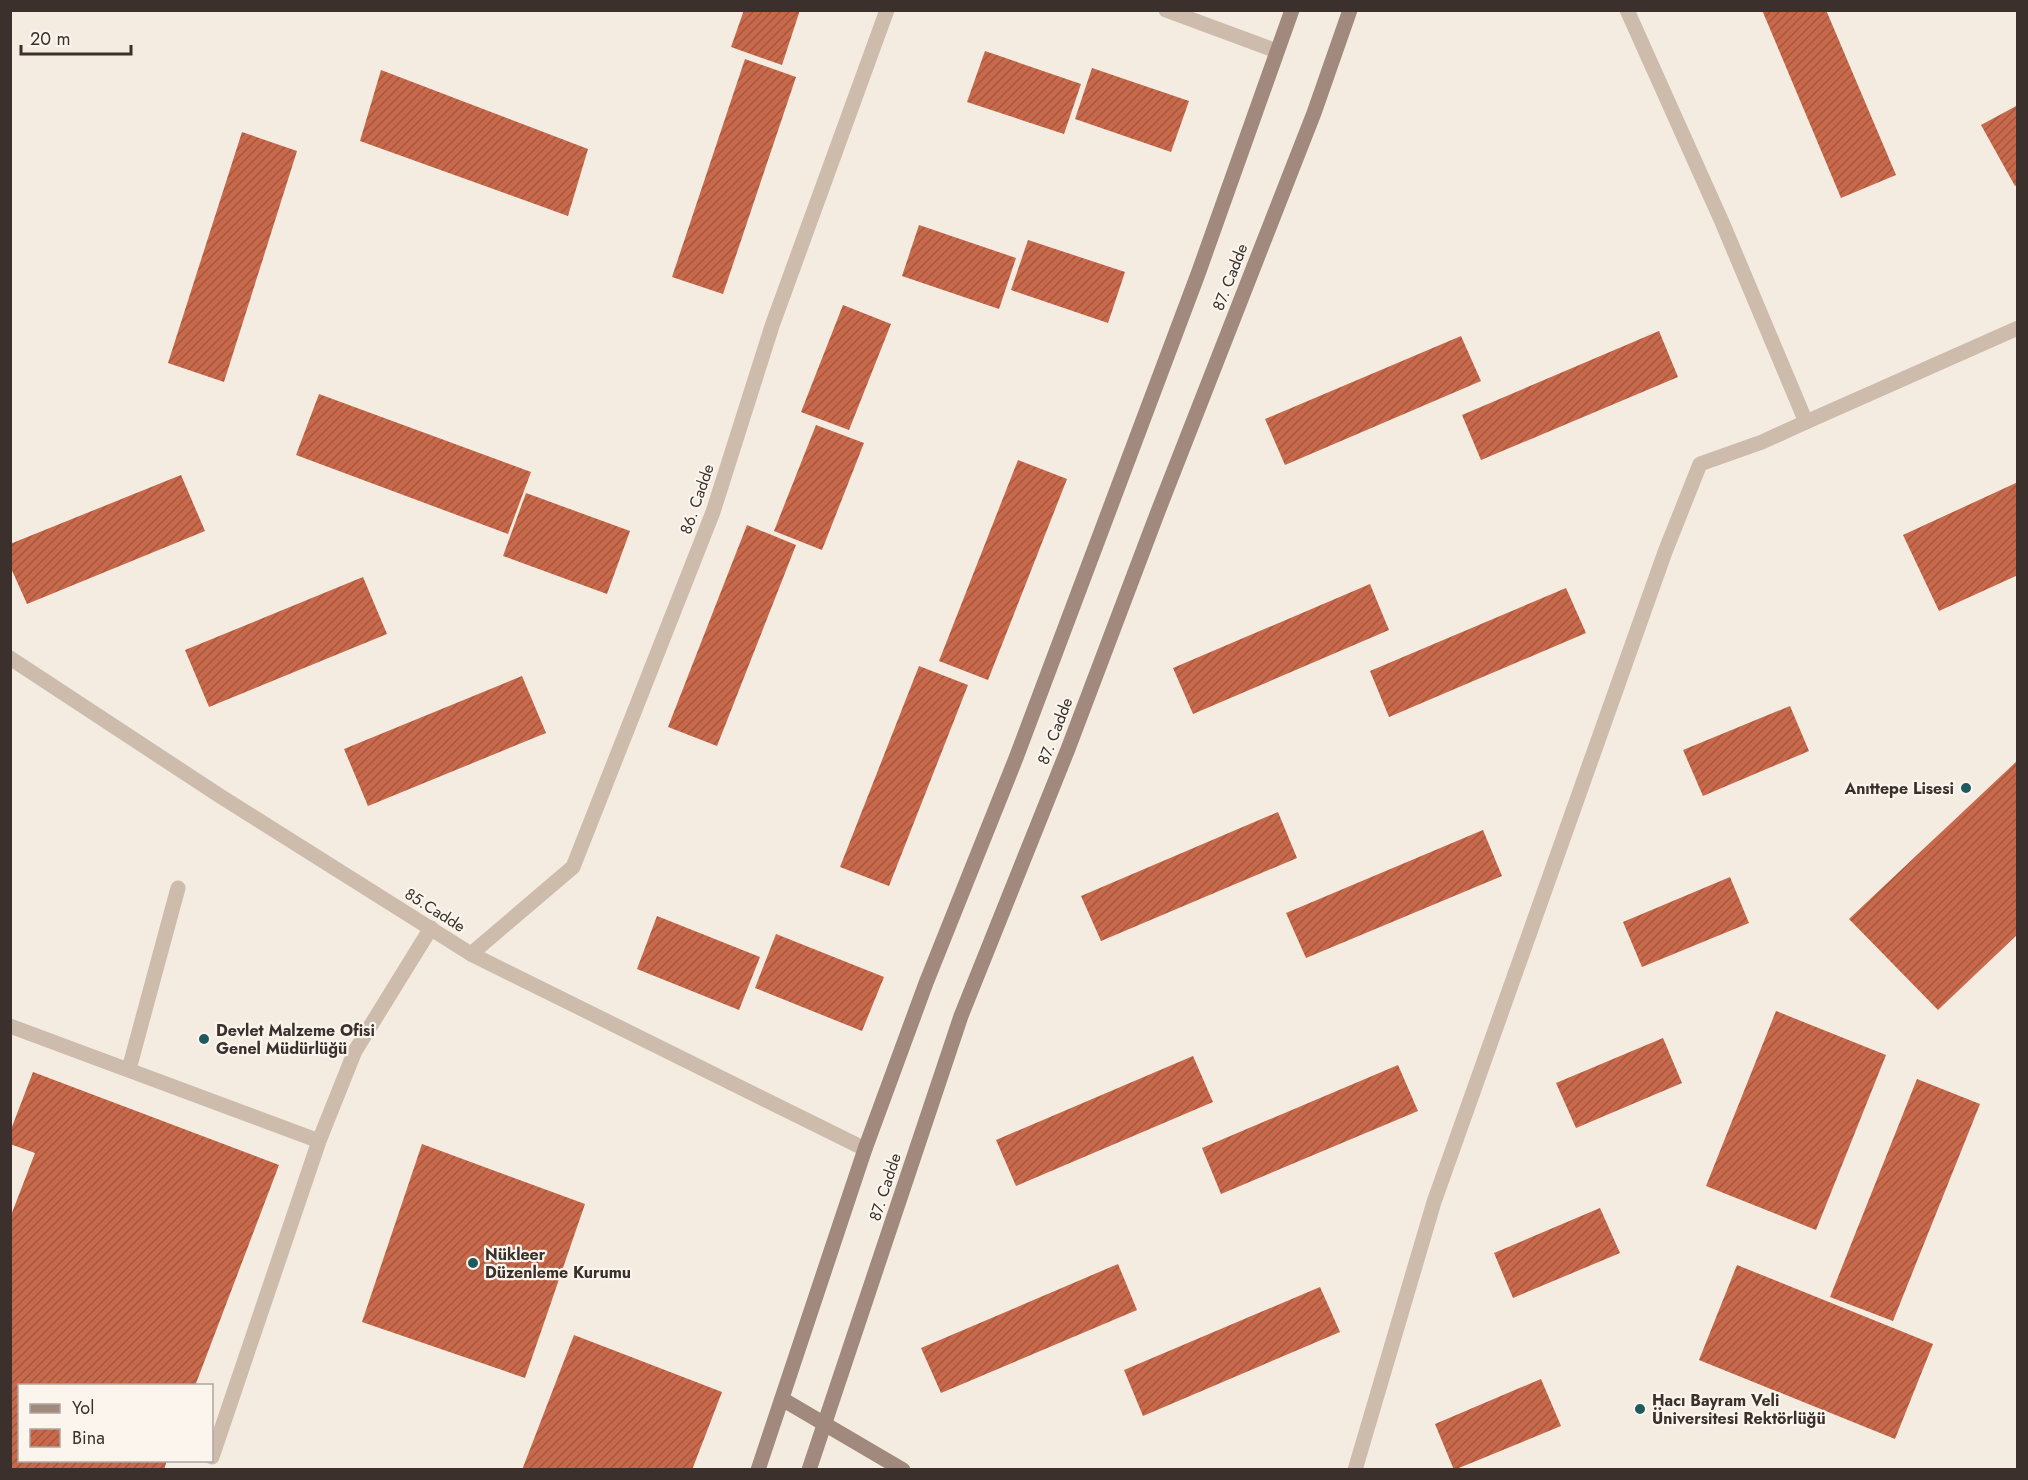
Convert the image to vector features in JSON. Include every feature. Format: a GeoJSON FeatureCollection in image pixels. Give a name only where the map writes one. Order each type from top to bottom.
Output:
{"type":"FeatureCollection","features":[{"type":"Feature","properties":{"kind":"street","name":"86. Cadde"},"geometry":{"type":"LineString","coordinates":[[471,954],[573,867],[713,512],[772,326],[887,10]]}},
{"type":"Feature","properties":{"kind":"street"},"geometry":{"type":"LineString","coordinates":[[1166,10],[1277,51]]}},
{"type":"Feature","properties":{"kind":"street","name":"87. Cadde"},"geometry":{"type":"LineString","coordinates":[[758,1470],[865,1149],[926,982],[1016,758],[1198,274],[1292,10]]}},
{"type":"Feature","properties":{"kind":"street","name":"87. Cadde"},"geometry":{"type":"LineString","coordinates":[[809,1470],[961,1016],[1068,748],[1314,113],[1350,10]]}},
{"type":"Feature","properties":{"kind":"street"},"geometry":{"type":"LineString","coordinates":[[1627,10],[1722,222],[1806,422]]}},
{"type":"Feature","properties":{"kind":"street"},"geometry":{"type":"LineString","coordinates":[[1355,1470],[1434,1203],[1661,563],[1700,464],[1762,442],[2018,328]]}},
{"type":"Feature","properties":{"kind":"street","name":"85.Cadde"},"geometry":{"type":"LineString","coordinates":[[10,658],[220,796],[471,954],[865,1149]]}},
{"type":"Feature","properties":{"kind":"street"},"geometry":{"type":"LineString","coordinates":[[129,1069],[178,888]]}},
{"type":"Feature","properties":{"kind":"street"},"geometry":{"type":"LineString","coordinates":[[213,1453],[319,1142],[356,1051],[431,928]]}},
{"type":"Feature","properties":{"kind":"street"},"geometry":{"type":"LineString","coordinates":[[10,1026],[319,1142]]}},
{"type":"Feature","properties":{"kind":"street"},"geometry":{"type":"LineString","coordinates":[[782,1399],[903,1470]]}},
{"type":"Feature","properties":{"kind":"building"},"geometry":{"type":"Polygon","coordinates":[[[744,10],[800,10],[782,65],[731,47],[744,10]]]}},
{"type":"Feature","properties":{"kind":"building"},"geometry":{"type":"Polygon","coordinates":[[[1762,10],[1826,10],[1896,175],[1841,198],[1762,10]]]}},
{"type":"Feature","properties":{"kind":"building"},"geometry":{"type":"Polygon","coordinates":[[[985,51],[1081,84],[1064,134],[967,102],[985,51]]]}},
{"type":"Feature","properties":{"kind":"building"},"geometry":{"type":"Polygon","coordinates":[[[745,59],[796,77],[723,294],[672,277],[745,59]]]}},
{"type":"Feature","properties":{"kind":"building"},"geometry":{"type":"Polygon","coordinates":[[[1092,68],[1189,101],[1171,152],[1075,119],[1092,68]]]}},
{"type":"Feature","properties":{"kind":"building"},"geometry":{"type":"Polygon","coordinates":[[[381,70],[588,149],[568,216],[360,141],[381,70]]]}},
{"type":"Feature","properties":{"kind":"building"},"geometry":{"type":"Polygon","coordinates":[[[2018,105],[2018,184],[2015,186],[1981,125],[2018,105]]]}},
{"type":"Feature","properties":{"kind":"building"},"geometry":{"type":"Polygon","coordinates":[[[242,132],[297,151],[224,382],[168,363],[242,132]]]}},
{"type":"Feature","properties":{"kind":"building"},"geometry":{"type":"Polygon","coordinates":[[[919,225],[1016,258],[999,309],[902,276],[919,225]]]}},
{"type":"Feature","properties":{"kind":"building"},"geometry":{"type":"Polygon","coordinates":[[[1028,240],[1125,272],[1108,323],[1011,290],[1028,240]]]}},
{"type":"Feature","properties":{"kind":"building"},"geometry":{"type":"Polygon","coordinates":[[[843,305],[891,324],[849,430],[801,412],[843,305]]]}},
{"type":"Feature","properties":{"kind":"building"},"geometry":{"type":"Polygon","coordinates":[[[1659,331],[1678,377],[1481,460],[1462,415],[1659,331]]]}},
{"type":"Feature","properties":{"kind":"building"},"geometry":{"type":"Polygon","coordinates":[[[1461,336],[1481,381],[1285,465],[1265,419],[1461,336]]]}},
{"type":"Feature","properties":{"kind":"building"},"geometry":{"type":"Polygon","coordinates":[[[319,394],[531,472],[508,534],[296,455],[319,394]]]}},
{"type":"Feature","properties":{"kind":"building"},"geometry":{"type":"Polygon","coordinates":[[[816,425],[864,443],[822,550],[774,531],[816,425]]]}},
{"type":"Feature","properties":{"kind":"building"},"geometry":{"type":"Polygon","coordinates":[[[1018,460],[1067,479],[988,680],[939,661],[1018,460]]]}},
{"type":"Feature","properties":{"kind":"building"},"geometry":{"type":"Polygon","coordinates":[[[181,475],[205,531],[27,604],[10,566],[10,544],[181,475]]]}},
{"type":"Feature","properties":{"kind":"building"},"geometry":{"type":"Polygon","coordinates":[[[2018,482],[2018,575],[1939,611],[1903,535],[2018,482]]]}},
{"type":"Feature","properties":{"kind":"building"},"geometry":{"type":"Polygon","coordinates":[[[526,493],[630,531],[607,594],[503,556],[526,493]]]}},
{"type":"Feature","properties":{"kind":"building"},"geometry":{"type":"Polygon","coordinates":[[[747,525],[796,545],[717,746],[668,727],[747,525]]]}},
{"type":"Feature","properties":{"kind":"building"},"geometry":{"type":"Polygon","coordinates":[[[363,577],[387,634],[209,707],[185,650],[363,577]]]}},
{"type":"Feature","properties":{"kind":"building"},"geometry":{"type":"Polygon","coordinates":[[[1370,584],[1389,630],[1193,714],[1173,668],[1370,584]]]}},
{"type":"Feature","properties":{"kind":"building"},"geometry":{"type":"Polygon","coordinates":[[[1566,588],[1586,633],[1389,717],[1370,671],[1566,588]]]}},
{"type":"Feature","properties":{"kind":"building"},"geometry":{"type":"Polygon","coordinates":[[[919,666],[968,685],[889,886],[840,867],[919,666]]]}},
{"type":"Feature","properties":{"kind":"building"},"geometry":{"type":"Polygon","coordinates":[[[522,676],[546,733],[368,806],[344,749],[522,676]]]}},
{"type":"Feature","properties":{"kind":"building"},"geometry":{"type":"Polygon","coordinates":[[[1790,706],[1809,751],[1703,796],[1683,750],[1790,706]]]}},
{"type":"Feature","properties":{"kind":"building"},"geometry":{"type":"Polygon","coordinates":[[[2018,760],[2018,934],[1938,1010],[1849,919],[2018,760]]]}},
{"type":"Feature","properties":{"kind":"building"},"geometry":{"type":"Polygon","coordinates":[[[1278,812],[1297,858],[1101,941],[1081,896],[1278,812]]]}},
{"type":"Feature","properties":{"kind":"building"},"geometry":{"type":"Polygon","coordinates":[[[1483,830],[1502,876],[1306,958],[1286,913],[1483,830]]]}},
{"type":"Feature","properties":{"kind":"building"},"geometry":{"type":"Polygon","coordinates":[[[1730,877],[1749,923],[1642,967],[1623,922],[1730,877]]]}},
{"type":"Feature","properties":{"kind":"building"},"geometry":{"type":"Polygon","coordinates":[[[657,916],[760,957],[739,1010],[637,969],[657,916]]]}},
{"type":"Feature","properties":{"kind":"building"},"geometry":{"type":"Polygon","coordinates":[[[776,934],[884,977],[862,1031],[755,988],[776,934]]]}},
{"type":"Feature","properties":{"kind":"building"},"geometry":{"type":"Polygon","coordinates":[[[1776,1011],[1886,1055],[1816,1230],[1706,1186],[1776,1011]]]}},
{"type":"Feature","properties":{"kind":"building"},"geometry":{"type":"Polygon","coordinates":[[[1663,1038],[1682,1083],[1576,1128],[1556,1083],[1663,1038]]]}},
{"type":"Feature","properties":{"kind":"building"},"geometry":{"type":"Polygon","coordinates":[[[1193,1056],[1213,1102],[1016,1186],[996,1140],[1193,1056]]]}},
{"type":"Feature","properties":{"kind":"building"},"geometry":{"type":"Polygon","coordinates":[[[1398,1065],[1418,1111],[1221,1194],[1202,1148],[1398,1065]]]}},
{"type":"Feature","properties":{"kind":"building"},"geometry":{"type":"Polygon","coordinates":[[[33,1072],[279,1165],[196,1384],[18,1384],[18,1462],[166,1462],[164,1470],[10,1470],[10,1218],[35,1153],[10,1144],[10,1132],[33,1072]]]}},
{"type":"Feature","properties":{"kind":"building"},"geometry":{"type":"Polygon","coordinates":[[[1917,1079],[1980,1104],[1893,1321],[1830,1297],[1917,1079]]]}},
{"type":"Feature","properties":{"kind":"building","name":"Nükleer Düzenleme Kurumu"},"geometry":{"type":"Polygon","coordinates":[[[422,1144],[585,1204],[525,1378],[362,1322],[422,1144]]]}},
{"type":"Feature","properties":{"kind":"building"},"geometry":{"type":"Polygon","coordinates":[[[1600,1208],[1620,1253],[1513,1298],[1494,1253],[1600,1208]]]}},
{"type":"Feature","properties":{"kind":"building"},"geometry":{"type":"Polygon","coordinates":[[[1118,1264],[1137,1310],[941,1393],[921,1348],[1118,1264]]]}},
{"type":"Feature","properties":{"kind":"building"},"geometry":{"type":"Polygon","coordinates":[[[1737,1265],[1933,1344],[1895,1439],[1699,1360],[1737,1265]]]}},
{"type":"Feature","properties":{"kind":"building"},"geometry":{"type":"Polygon","coordinates":[[[1320,1287],[1340,1332],[1143,1416],[1124,1370],[1320,1287]]]}},
{"type":"Feature","properties":{"kind":"building"},"geometry":{"type":"Polygon","coordinates":[[[574,1335],[722,1392],[692,1470],[522,1470],[574,1335]]]}},
{"type":"Feature","properties":{"kind":"building"},"geometry":{"type":"Polygon","coordinates":[[[1541,1379],[1561,1426],[1454,1470],[1435,1424],[1541,1379]]]}},
{"type":"Feature","properties":{"kind":"place","name":"Anıttepe Lisesi"},"geometry":{"type":"Point","coordinates":[1966,788]}},
{"type":"Feature","properties":{"kind":"place","name":"Devlet Malzeme Ofisi Genel Müdürlüğü"},"geometry":{"type":"Point","coordinates":[204,1039]}},
{"type":"Feature","properties":{"kind":"place","name":"Nükleer Düzenleme Kurumu"},"geometry":{"type":"Point","coordinates":[473,1263]}},
{"type":"Feature","properties":{"kind":"place","name":"Hacı Bayram Veli Üniversitesi Rektörlüğü"},"geometry":{"type":"Point","coordinates":[1640,1409]}}]}
